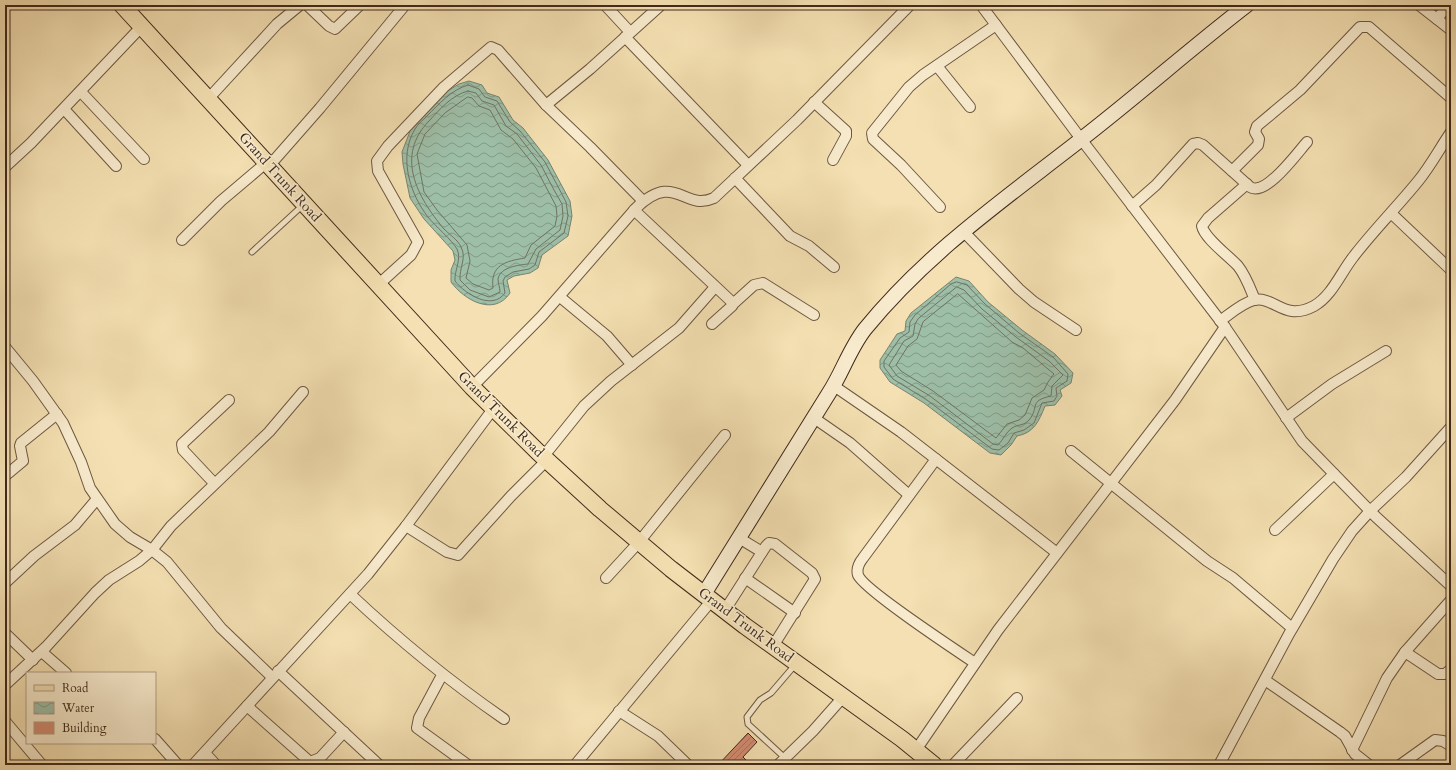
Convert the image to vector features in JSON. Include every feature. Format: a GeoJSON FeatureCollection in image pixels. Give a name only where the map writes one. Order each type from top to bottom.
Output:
{"type":"FeatureCollection","features":[{"type":"Feature","properties":{"kind":"main road","name":"Grand Trunk Road"},"geometry":{"type":"LineString","coordinates":[[122,5],[209,98],[492,409],[545,459],[600,509],[699,590],[844,696],[934,765]]}},
{"type":"Feature","properties":{"kind":"street"},"geometry":{"type":"LineString","coordinates":[[209,98],[277,24],[300,5]]}},
{"type":"Feature","properties":{"kind":"street"},"geometry":{"type":"LineString","coordinates":[[308,5],[329,26],[335,29],[356,6]]}},
{"type":"Feature","properties":{"kind":"street"},"geometry":{"type":"LineString","coordinates":[[182,240],[221,201],[268,163],[320,108],[405,5]]}},
{"type":"Feature","properties":{"kind":"street"},"geometry":{"type":"LineString","coordinates":[[605,5],[628,34],[748,165]]}},
{"type":"Feature","properties":{"kind":"street"},"geometry":{"type":"LineString","coordinates":[[546,106],[590,69],[661,5]]}},
{"type":"Feature","properties":{"kind":"street"},"geometry":{"type":"LineString","coordinates":[[472,387],[560,297],[643,201],[654,193],[663,191],[673,192],[700,202],[707,202],[714,198],[814,102],[910,5]]}},
{"type":"Feature","properties":{"kind":"street"},"geometry":{"type":"LineString","coordinates":[[981,5],[1070,125],[1223,324],[1302,441],[1370,511],[1451,586]]}},
{"type":"Feature","properties":{"kind":"street"},"geometry":{"type":"LineString","coordinates":[[575,765],[619,711],[699,590],[739,538],[834,386],[863,332],[893,296],[924,265],[963,231],[1081,139],[1182,55],[1247,5]]}},
{"type":"Feature","properties":{"kind":"street"},"geometry":{"type":"LineString","coordinates":[[1419,5],[1451,30]]}},
{"type":"Feature","properties":{"kind":"street"},"geometry":{"type":"LineString","coordinates":[[1437,19],[1448,5]]}},
{"type":"Feature","properties":{"kind":"street"},"geometry":{"type":"LineString","coordinates":[[940,207],[871,136],[874,128],[909,88],[937,66],[996,25]]}},
{"type":"Feature","properties":{"kind":"street"},"geometry":{"type":"LineString","coordinates":[[5,166],[81,92],[142,26]]}},
{"type":"Feature","properties":{"kind":"street"},"geometry":{"type":"LineString","coordinates":[[1232,171],[1258,145],[1259,140],[1255,132],[1258,126],[1300,90],[1360,27],[1369,27],[1451,98]]}},
{"type":"Feature","properties":{"kind":"street"},"geometry":{"type":"LineString","coordinates":[[378,285],[411,255],[418,242],[378,171],[377,161],[388,146],[444,87],[487,50],[494,47],[546,106],[590,147],[643,201]]}},
{"type":"Feature","properties":{"kind":"street"},"geometry":{"type":"LineString","coordinates":[[937,66],[970,108]]}},
{"type":"Feature","properties":{"kind":"street"},"geometry":{"type":"LineString","coordinates":[[81,92],[144,159]]}},
{"type":"Feature","properties":{"kind":"street"},"geometry":{"type":"LineString","coordinates":[[814,102],[846,131],[846,136],[833,160]]}},
{"type":"Feature","properties":{"kind":"street"},"geometry":{"type":"LineString","coordinates":[[64,109],[116,166]]}},
{"type":"Feature","properties":{"kind":"street"},"geometry":{"type":"LineString","coordinates":[[916,750],[975,663],[1057,553],[1175,400],[1223,324],[1247,302],[1255,300],[1264,301],[1289,312],[1296,312],[1316,305],[1324,297],[1353,257],[1420,179],[1451,132]]}},
{"type":"Feature","properties":{"kind":"street"},"geometry":{"type":"LineString","coordinates":[[1132,206],[1156,185],[1193,144],[1198,143],[1203,145],[1253,189],[1263,188],[1271,182],[1307,142]]}},
{"type":"Feature","properties":{"kind":"street"},"geometry":{"type":"LineString","coordinates":[[735,178],[790,236],[809,246],[834,267]]}},
{"type":"Feature","properties":{"kind":"street"},"geometry":{"type":"LineString","coordinates":[[1246,184],[1208,218],[1202,226],[1207,234],[1238,266],[1247,280],[1255,300]]}},
{"type":"Feature","properties":{"kind":"street"},"geometry":{"type":"LineString","coordinates":[[634,210],[733,304]]}},
{"type":"Feature","properties":{"kind":"street"},"geometry":{"type":"LineString","coordinates":[[1391,213],[1451,270]]}},
{"type":"Feature","properties":{"kind":"street"},"geometry":{"type":"LineString","coordinates":[[963,231],[1024,293],[1052,315],[1076,330]]}},
{"type":"Feature","properties":{"kind":"street"},"geometry":{"type":"LineString","coordinates":[[712,324],[754,285],[763,283],[814,315]]}},
{"type":"Feature","properties":{"kind":"street"},"geometry":{"type":"LineString","coordinates":[[406,526],[447,552],[458,555],[545,459],[584,406],[632,365],[679,328],[715,287]]}},
{"type":"Feature","properties":{"kind":"street"},"geometry":{"type":"LineString","coordinates":[[560,297],[607,336],[632,365]]}},
{"type":"Feature","properties":{"kind":"street"},"geometry":{"type":"LineString","coordinates":[[5,347],[57,414],[71,439],[90,488],[121,530],[152,550],[167,562],[221,628],[344,732],[376,764]]}},
{"type":"Feature","properties":{"kind":"street"},"geometry":{"type":"LineString","coordinates":[[1286,418],[1332,384],[1386,350]]}},
{"type":"Feature","properties":{"kind":"street"},"geometry":{"type":"LineString","coordinates":[[834,386],[936,459],[1057,553]]}},
{"type":"Feature","properties":{"kind":"street"},"geometry":{"type":"LineString","coordinates":[[5,684],[42,652],[95,593],[109,580],[139,561],[152,550],[172,526],[214,483],[269,432],[303,392]]}},
{"type":"Feature","properties":{"kind":"street"},"geometry":{"type":"LineString","coordinates":[[214,483],[183,450],[182,444],[229,400]]}},
{"type":"Feature","properties":{"kind":"street"},"geometry":{"type":"LineString","coordinates":[[193,765],[350,594],[406,526],[492,409]]}},
{"type":"Feature","properties":{"kind":"street"},"geometry":{"type":"LineString","coordinates":[[5,476],[23,461],[20,446],[23,440],[57,414]]}},
{"type":"Feature","properties":{"kind":"street"},"geometry":{"type":"LineString","coordinates":[[814,418],[850,443],[909,496]]}},
{"type":"Feature","properties":{"kind":"street"},"geometry":{"type":"LineString","coordinates":[[1219,765],[1292,628],[1333,559],[1352,531],[1370,511],[1406,477],[1451,427]]}},
{"type":"Feature","properties":{"kind":"street"},"geometry":{"type":"LineString","coordinates":[[606,578],[639,542],[725,435]]}},
{"type":"Feature","properties":{"kind":"street"},"geometry":{"type":"LineString","coordinates":[[1071,451],[1207,561],[1233,578],[1292,628]]}},
{"type":"Feature","properties":{"kind":"street"},"geometry":{"type":"LineString","coordinates":[[936,459],[862,558],[858,566],[857,574],[860,580],[881,596],[975,663]]}},
{"type":"Feature","properties":{"kind":"street"},"geometry":{"type":"LineString","coordinates":[[1275,530],[1334,474]]}},
{"type":"Feature","properties":{"kind":"street"},"geometry":{"type":"LineString","coordinates":[[5,583],[34,556],[75,525],[97,499]]}},
{"type":"Feature","properties":{"kind":"street"},"geometry":{"type":"LineString","coordinates":[[739,538],[762,552]]}},
{"type":"Feature","properties":{"kind":"street"},"geometry":{"type":"LineString","coordinates":[[725,610],[768,543],[775,544],[814,576],[814,582],[774,646]]}},
{"type":"Feature","properties":{"kind":"street"},"geometry":{"type":"LineString","coordinates":[[745,578],[794,613]]}},
{"type":"Feature","properties":{"kind":"street"},"geometry":{"type":"LineString","coordinates":[[350,594],[395,636],[442,674],[504,719]]}},
{"type":"Feature","properties":{"kind":"street"},"geometry":{"type":"LineString","coordinates":[[1352,750],[1381,690],[1406,652],[1451,600]]}},
{"type":"Feature","properties":{"kind":"street"},"geometry":{"type":"LineString","coordinates":[[5,633],[33,660]]}},
{"type":"Feature","properties":{"kind":"street"},"geometry":{"type":"LineString","coordinates":[[42,652],[65,672]]}},
{"type":"Feature","properties":{"kind":"street"},"geometry":{"type":"LineString","coordinates":[[1406,652],[1438,674],[1445,674],[1451,669]]}},
{"type":"Feature","properties":{"kind":"street"},"geometry":{"type":"LineString","coordinates":[[442,674],[419,718],[417,728],[468,765]]}},
{"type":"Feature","properties":{"kind":"street"},"geometry":{"type":"LineString","coordinates":[[1264,680],[1345,736],[1352,750],[1369,765]]}},
{"type":"Feature","properties":{"kind":"street"},"geometry":{"type":"LineString","coordinates":[[781,761],[844,696]]}},
{"type":"Feature","properties":{"kind":"street"},"geometry":{"type":"LineString","coordinates":[[953,765],[1017,698]]}},
{"type":"Feature","properties":{"kind":"street"},"geometry":{"type":"LineString","coordinates":[[246,706],[310,762],[320,758],[344,732]]}},
{"type":"Feature","properties":{"kind":"street"},"geometry":{"type":"LineString","coordinates":[[619,711],[658,736],[688,765]]}},
{"type":"Feature","properties":{"kind":"street"},"geometry":{"type":"LineString","coordinates":[[5,721],[42,765]]}},
{"type":"Feature","properties":{"kind":"street"},"geometry":{"type":"LineString","coordinates":[[1400,765],[1435,740],[1443,741],[1451,746]]}},
{"type":"Feature","properties":{"kind":"street"},"geometry":{"type":"LineString","coordinates":[[156,741],[178,765]]}},
{"type":"Feature","properties":{"kind":"street"},"geometry":{"type":"LineString","coordinates":[[205,753],[216,765]]}},
{"type":"Feature","properties":{"kind":"lane"},"geometry":{"type":"LineString","coordinates":[[252,252],[304,204]]}},
{"type":"Feature","properties":{"kind":"lane"},"geometry":{"type":"LineString","coordinates":[[781,761],[748,724],[747,717],[760,700],[771,693],[797,663]]}},
{"type":"Feature","properties":{"kind":"water"},"geometry":{"type":"Polygon","coordinates":[[[469,81],[482,85],[487,93],[499,97],[513,120],[523,128],[548,160],[570,201],[572,216],[568,236],[542,255],[538,268],[530,273],[514,276],[507,280],[510,293],[496,304],[488,305],[471,300],[463,295],[451,282],[451,270],[455,260],[453,251],[424,219],[410,198],[403,164],[402,152],[412,126],[446,92],[459,84],[469,81]]]}},
{"type":"Feature","properties":{"kind":"water"},"geometry":{"type":"Polygon","coordinates":[[[956,277],[969,281],[988,302],[1022,330],[1055,354],[1073,373],[1071,383],[1060,390],[1062,396],[1055,405],[1045,406],[1035,426],[1028,432],[1017,436],[1011,445],[1001,455],[990,453],[924,403],[890,382],[880,368],[880,360],[897,334],[905,331],[906,321],[911,313],[956,277]]]}},
{"type":"Feature","properties":{"kind":"building"},"geometry":{"type":"Polygon","coordinates":[[[748,733],[757,742],[743,757],[751,765],[718,765],[748,733]]]}}]}
